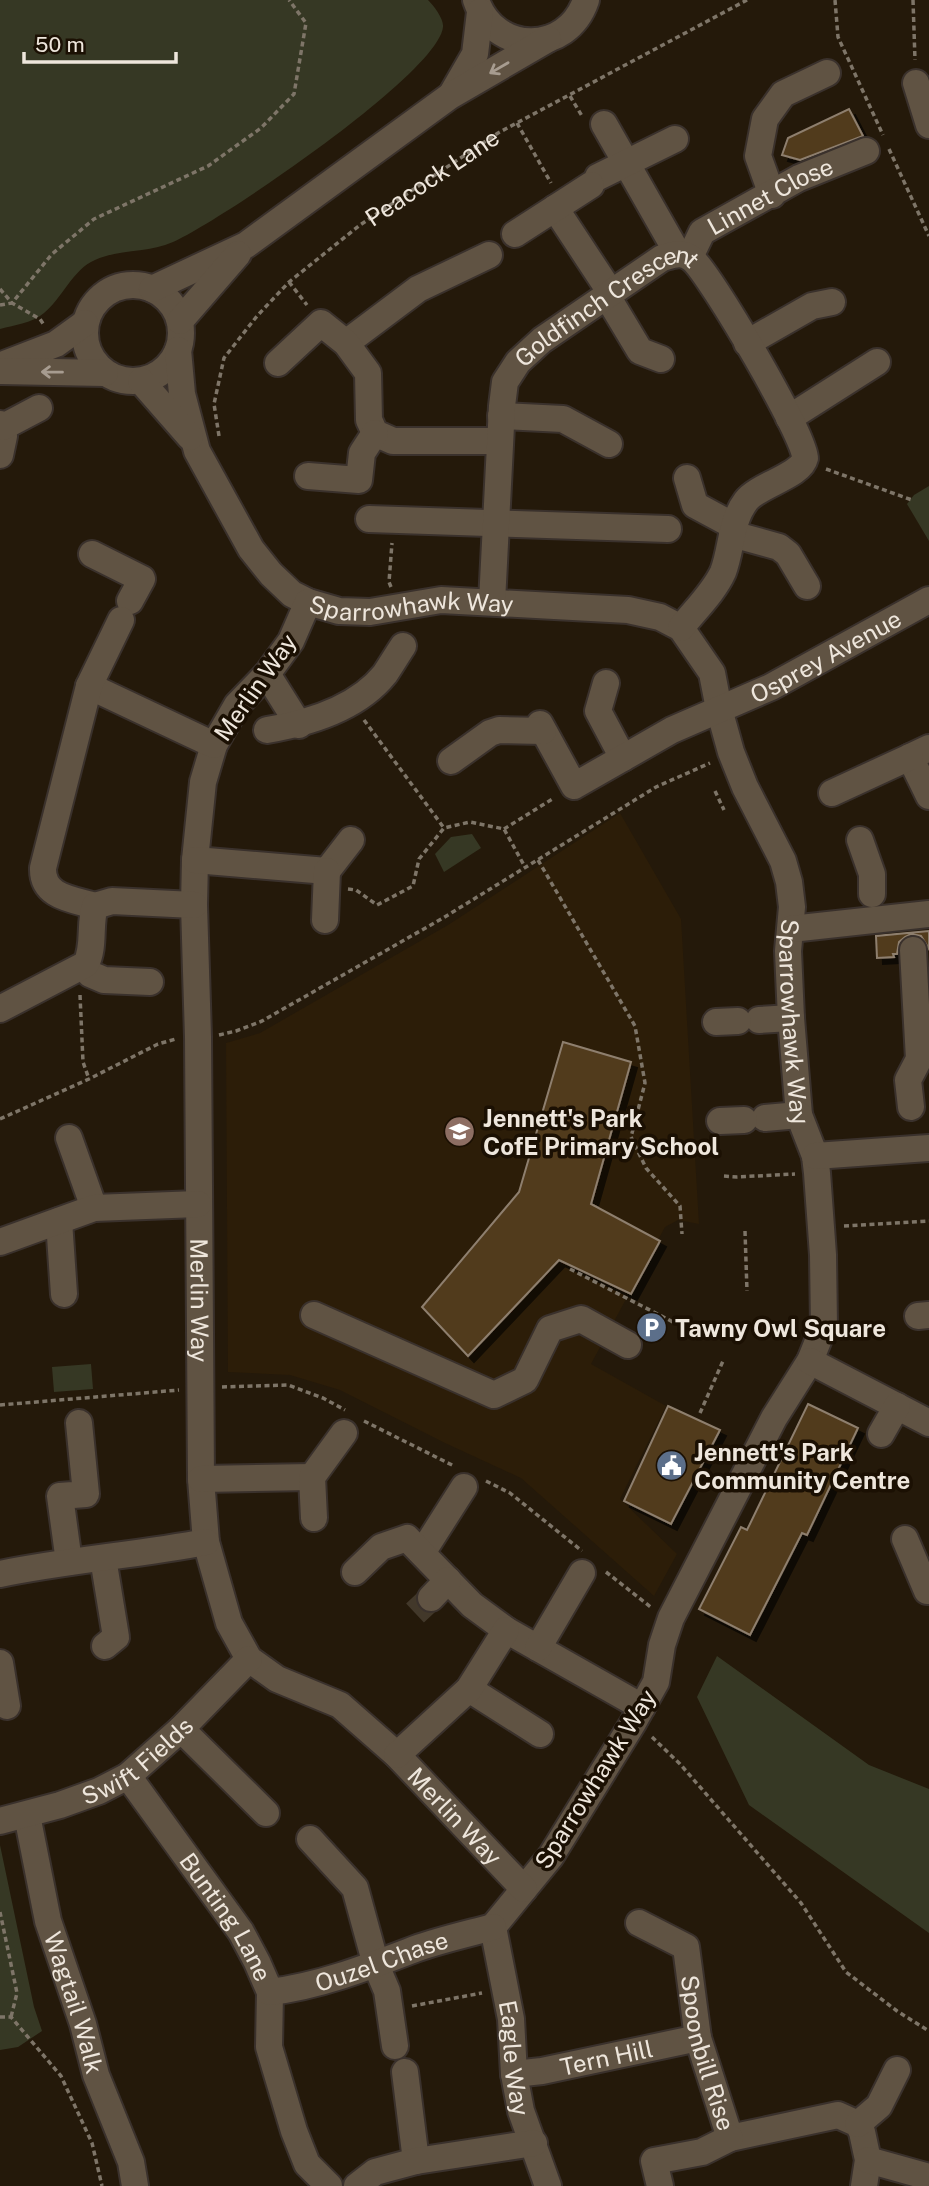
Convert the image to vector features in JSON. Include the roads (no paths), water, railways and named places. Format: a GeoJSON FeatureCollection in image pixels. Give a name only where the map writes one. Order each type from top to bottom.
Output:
{"type":"FeatureCollection","features":[{"type":"Feature","properties":{"kind":"street"},"geometry":{"type":"LineString","coordinates":[[152,289],[247,245],[450,96],[569,28],[586,0]]}},
{"type":"Feature","properties":{"kind":"street"},"geometry":{"type":"LineString","coordinates":[[478,6],[487,23],[505,36],[527,41],[548,39]]}},
{"type":"Feature","properties":{"kind":"street"},"geometry":{"type":"LineString","coordinates":[[450,96],[475,54],[478,6]]}},
{"type":"Feature","properties":{"kind":"street"},"geometry":{"type":"LineString","coordinates":[[772,195],[758,156],[765,119],[783,94],[827,73]]}},
{"type":"Feature","properties":{"kind":"street"},"geometry":{"type":"LineString","coordinates":[[916,83],[929,125]]}},
{"type":"Feature","properties":{"kind":"street"},"geometry":{"type":"LineString","coordinates":[[604,124],[684,255]]}},
{"type":"Feature","properties":{"kind":"street"},"geometry":{"type":"LineString","coordinates":[[515,234],[595,181],[675,139]]}},
{"type":"Feature","properties":{"kind":"street","name":"Linnet Close"},"geometry":{"type":"LineString","coordinates":[[684,255],[702,232],[799,178],[879,145]]}},
{"type":"Feature","properties":{"kind":"street"},"geometry":{"type":"LineString","coordinates":[[559,206],[640,351],[662,359]]}},
{"type":"Feature","properties":{"kind":"street"},"geometry":{"type":"LineString","coordinates":[[180,321],[247,245]]}},
{"type":"Feature","properties":{"kind":"street"},"geometry":{"type":"LineString","coordinates":[[346,343],[418,289],[489,255]]}},
{"type":"Feature","properties":{"kind":"street","name":"Goldfinch Crescent"},"geometry":{"type":"LineString","coordinates":[[492,602],[505,383],[518,362],[542,340],[662,258],[684,255],[698,265],[747,343],[805,451],[804,462],[799,468],[753,492],[738,513],[733,530]]}},
{"type":"Feature","properties":{"kind":"street"},"geometry":{"type":"LineString","coordinates":[[138,285],[152,289],[164,296],[174,307],[180,321],[178,350],[164,371],[141,381],[116,379],[105,373],[88,351],[85,323],[90,310],[110,291],[124,286],[138,285]]}},
{"type":"Feature","properties":{"kind":"street"},"geometry":{"type":"LineString","coordinates":[[747,343],[811,306],[832,302]]}},
{"type":"Feature","properties":{"kind":"street"},"geometry":{"type":"LineString","coordinates":[[0,365],[56,344],[85,323]]}},
{"type":"Feature","properties":{"kind":"street"},"geometry":{"type":"LineString","coordinates":[[278,363],[321,323],[346,343],[368,373],[369,420],[375,433],[393,441],[501,429],[554,416],[610,444]]}},
{"type":"Feature","properties":{"kind":"street","name":"Sparrowhawk Way"},"geometry":{"type":"LineString","coordinates":[[178,350],[182,394],[193,441]]}},
{"type":"Feature","properties":{"kind":"street"},"geometry":{"type":"LineString","coordinates":[[789,418],[877,362]]}},
{"type":"Feature","properties":{"kind":"street"},"geometry":{"type":"LineString","coordinates":[[0,371],[105,373]]}},
{"type":"Feature","properties":{"kind":"street","name":"Sparrowhawk Way"},"geometry":{"type":"LineString","coordinates":[[141,381],[193,441],[251,549],[292,594],[308,602],[339,611],[370,612],[441,600],[628,610],[660,617],[681,628],[712,673],[731,752],[745,787],[783,861],[789,881],[792,907],[788,951],[799,1115],[816,1164],[823,1255],[824,1326],[810,1362],[774,1418],[671,1618],[644,1719],[551,1856],[493,1927]]}},
{"type":"Feature","properties":{"kind":"street"},"geometry":{"type":"LineString","coordinates":[[0,455],[5,436],[1,426],[40,408]]}},
{"type":"Feature","properties":{"kind":"street"},"geometry":{"type":"LineString","coordinates":[[308,476],[359,480],[362,453],[375,433]]}},
{"type":"Feature","properties":{"kind":"street"},"geometry":{"type":"LineString","coordinates":[[687,478],[695,505],[733,530],[779,547],[788,554],[807,586]]}},
{"type":"Feature","properties":{"kind":"street"},"geometry":{"type":"LineString","coordinates":[[381,519],[668,528]]}},
{"type":"Feature","properties":{"kind":"street"},"geometry":{"type":"LineString","coordinates":[[681,628],[718,581],[727,559],[733,530]]}},
{"type":"Feature","properties":{"kind":"street"},"geometry":{"type":"LineString","coordinates":[[92,554],[142,579],[89,686],[43,868],[44,883],[53,892],[95,906],[112,901],[194,905]]}},
{"type":"Feature","properties":{"kind":"street","name":"Osprey Avenue"},"geometry":{"type":"LineString","coordinates":[[451,761],[490,733],[542,727],[574,786],[672,730],[771,687],[929,600]]}},
{"type":"Feature","properties":{"kind":"street","name":"Merlin Way"},"geometry":{"type":"LineString","coordinates":[[308,602],[291,640],[267,674],[237,705],[214,745],[203,782],[195,860],[194,905],[198,1037],[201,1479],[206,1542],[229,1623],[249,1659],[277,1679],[340,1705],[397,1755],[524,1889]]}},
{"type":"Feature","properties":{"kind":"street"},"geometry":{"type":"LineString","coordinates":[[267,730],[299,725],[351,703],[384,676],[403,646]]}},
{"type":"Feature","properties":{"kind":"street"},"geometry":{"type":"LineString","coordinates":[[267,674],[299,725]]}},
{"type":"Feature","properties":{"kind":"street"},"geometry":{"type":"LineString","coordinates":[[606,682],[598,712],[623,758]]}},
{"type":"Feature","properties":{"kind":"street"},"geometry":{"type":"LineString","coordinates":[[89,686],[214,745]]}},
{"type":"Feature","properties":{"kind":"street"},"geometry":{"type":"LineString","coordinates":[[832,793],[920,752],[929,796]]}},
{"type":"Feature","properties":{"kind":"street"},"geometry":{"type":"LineString","coordinates":[[325,920],[327,879],[351,840]]}},
{"type":"Feature","properties":{"kind":"street"},"geometry":{"type":"LineString","coordinates":[[860,840],[872,874],[873,906]]}},
{"type":"Feature","properties":{"kind":"street"},"geometry":{"type":"LineString","coordinates":[[195,860],[327,879]]}},
{"type":"Feature","properties":{"kind":"street"},"geometry":{"type":"LineString","coordinates":[[0,1009],[82,967],[91,954],[91,923],[95,906]]}},
{"type":"Feature","properties":{"kind":"street"},"geometry":{"type":"LineString","coordinates":[[791,929],[873,906],[916,928],[919,1059],[908,1080],[911,1107]]}},
{"type":"Feature","properties":{"kind":"street"},"geometry":{"type":"LineString","coordinates":[[82,967],[104,980],[150,982]]}},
{"type":"Feature","properties":{"kind":"street"},"geometry":{"type":"LineString","coordinates":[[738,1021],[792,1018]]}},
{"type":"Feature","properties":{"kind":"street"},"geometry":{"type":"LineString","coordinates":[[743,1120],[799,1115]]}},
{"type":"Feature","properties":{"kind":"street"},"geometry":{"type":"LineString","coordinates":[[69,1138],[94,1208]]}},
{"type":"Feature","properties":{"kind":"street"},"geometry":{"type":"LineString","coordinates":[[816,1164],[929,1148]]}},
{"type":"Feature","properties":{"kind":"street"},"geometry":{"type":"LineString","coordinates":[[0,1242],[94,1208],[198,1204]]}},
{"type":"Feature","properties":{"kind":"street"},"geometry":{"type":"LineString","coordinates":[[59,1220],[64,1294]]}},
{"type":"Feature","properties":{"kind":"street"},"geometry":{"type":"LineString","coordinates":[[314,1315],[494,1395],[525,1380],[550,1329],[581,1319],[628,1345]]}},
{"type":"Feature","properties":{"kind":"street"},"geometry":{"type":"LineString","coordinates":[[810,1362],[929,1423]]}},
{"type":"Feature","properties":{"kind":"street"},"geometry":{"type":"LineString","coordinates":[[881,1434],[897,1406]]}},
{"type":"Feature","properties":{"kind":"street"},"geometry":{"type":"LineString","coordinates":[[69,1562],[60,1496],[86,1494],[79,1423]]}},
{"type":"Feature","properties":{"kind":"street"},"geometry":{"type":"LineString","coordinates":[[314,1518],[312,1477],[344,1433]]}},
{"type":"Feature","properties":{"kind":"street"},"geometry":{"type":"LineString","coordinates":[[201,1479],[312,1477]]}},
{"type":"Feature","properties":{"kind":"street"},"geometry":{"type":"LineString","coordinates":[[422,1553],[464,1487]]}},
{"type":"Feature","properties":{"kind":"street"},"geometry":{"type":"LineString","coordinates":[[355,1572],[381,1547],[407,1538],[422,1553],[439,1589],[472,1605],[644,1719]]}},
{"type":"Feature","properties":{"kind":"street"},"geometry":{"type":"LineString","coordinates":[[1,1574],[206,1542]]}},
{"type":"Feature","properties":{"kind":"street"},"geometry":{"type":"LineString","coordinates":[[916,1551],[927,1591]]}},
{"type":"Feature","properties":{"kind":"street"},"geometry":{"type":"LineString","coordinates":[[103,1559],[116,1637],[105,1646]]}},
{"type":"Feature","properties":{"kind":"street"},"geometry":{"type":"LineString","coordinates":[[538,1648],[582,1573]]}},
{"type":"Feature","properties":{"kind":"street"},"geometry":{"type":"LineString","coordinates":[[397,1755],[469,1689],[506,1630]]}},
{"type":"Feature","properties":{"kind":"street","name":"Swift Fields"},"geometry":{"type":"LineString","coordinates":[[0,1821],[99,1791],[128,1776],[181,1729],[249,1659]]}},
{"type":"Feature","properties":{"kind":"street"},"geometry":{"type":"LineString","coordinates":[[0,1663],[7,1706]]}},
{"type":"Feature","properties":{"kind":"street"},"geometry":{"type":"LineString","coordinates":[[469,1689],[540,1734]]}},
{"type":"Feature","properties":{"kind":"street"},"geometry":{"type":"LineString","coordinates":[[181,1729],[266,1813]]}},
{"type":"Feature","properties":{"kind":"street","name":"Bunting Lane"},"geometry":{"type":"LineString","coordinates":[[128,1776],[241,1932],[257,1962],[270,1992],[269,2047],[276,2071],[307,2164],[328,2186]]}},
{"type":"Feature","properties":{"kind":"street","name":"Wagtail Walk"},"geometry":{"type":"LineString","coordinates":[[27,1815],[48,1922],[83,2024],[96,2075],[131,2162],[135,2186]]}},
{"type":"Feature","properties":{"kind":"street"},"geometry":{"type":"LineString","coordinates":[[310,1839],[355,1888],[376,1965],[387,1991],[395,2046]]}},
{"type":"Feature","properties":{"kind":"street","name":"Spoonbill Rise"},"geometry":{"type":"LineString","coordinates":[[639,1923],[686,1947],[698,2038],[730,2138],[838,2115],[858,2124]]}},
{"type":"Feature","properties":{"kind":"street","name":"Ouzel Chase"},"geometry":{"type":"LineString","coordinates":[[270,1992],[294,1989],[376,1965],[417,1948],[493,1927]]}},
{"type":"Feature","properties":{"kind":"street","name":"Eagle Way"},"geometry":{"type":"LineString","coordinates":[[493,1927],[511,2019],[514,2074],[521,2111],[548,2186]]}},
{"type":"Feature","properties":{"kind":"street","name":"Tern Hill"},"geometry":{"type":"LineString","coordinates":[[514,2074],[542,2071],[698,2038]]}},
{"type":"Feature","properties":{"kind":"street"},"geometry":{"type":"LineString","coordinates":[[897,2070],[879,2106],[858,2124],[866,2173],[929,2177]]}},
{"type":"Feature","properties":{"kind":"street"},"geometry":{"type":"LineString","coordinates":[[405,2072],[416,2161]]}},
{"type":"Feature","properties":{"kind":"street"},"geometry":{"type":"LineString","coordinates":[[660,2186],[654,2161],[702,2152],[730,2138]]}},
{"type":"Feature","properties":{"kind":"street"},"geometry":{"type":"LineString","coordinates":[[357,2186],[375,2172],[416,2161],[534,2143]]}},
{"type":"Feature","properties":{"kind":"tunnel"},"geometry":{"type":"LineString","coordinates":[[415,1613],[431,1598]]}},
{"type":"Feature","properties":{"kind":"place","name":"Jennett's Park CofE Primary School"},"geometry":{"type":"Point","coordinates":[460,1132]}},
{"type":"Feature","properties":{"kind":"place","name":"Tawny Owl Square"},"geometry":{"type":"Point","coordinates":[652,1328]}},
{"type":"Feature","properties":{"kind":"place","name":"Jennett's Park Community Centre"},"geometry":{"type":"Point","coordinates":[671,1466]}}]}
